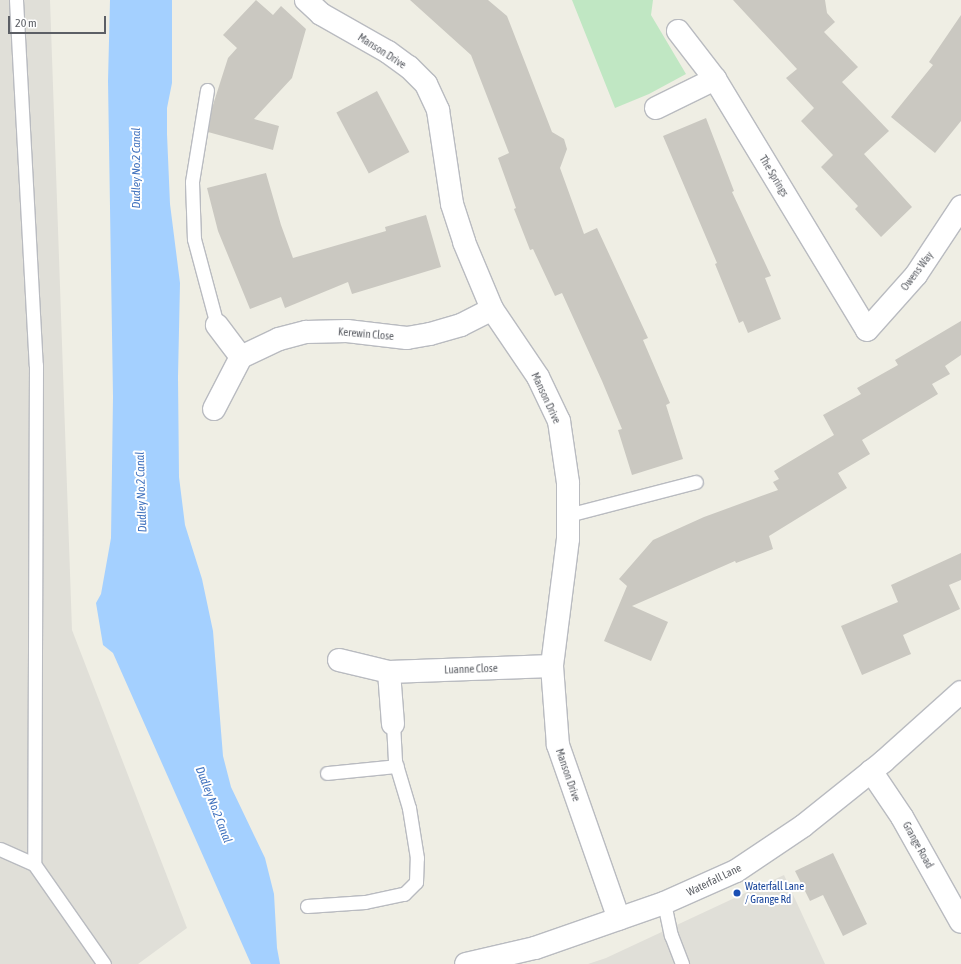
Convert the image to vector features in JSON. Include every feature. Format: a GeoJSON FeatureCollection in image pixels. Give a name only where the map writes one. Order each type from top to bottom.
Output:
{"type":"FeatureCollection","features":[{"type":"Feature","properties":{"kind":"street","name":"Manson Drive"},"geometry":{"type":"LineString","coordinates":[[306,0],[321,14],[388,52],[409,67],[426,84],[438,110],[452,204],[464,242],[492,309],[538,378],[559,421],[568,483],[568,539],[552,666],[558,745],[619,919]]}},
{"type":"Feature","properties":{"kind":"street","name":"The Springs"},"geometry":{"type":"LineString","coordinates":[[678,31],[715,79],[867,330]]}},
{"type":"Feature","properties":{"kind":"street"},"geometry":{"type":"LineString","coordinates":[[656,108],[715,79]]}},
{"type":"Feature","properties":{"kind":"street","name":"Owens Way"},"geometry":{"type":"LineString","coordinates":[[867,330],[916,275],[961,207]]}},
{"type":"Feature","properties":{"kind":"street","name":"Kerewin Close"},"geometry":{"type":"LineString","coordinates":[[241,357],[278,339],[306,332],[347,331],[407,338],[430,334],[461,325],[492,309]]}},
{"type":"Feature","properties":{"kind":"street"},"geometry":{"type":"LineString","coordinates":[[214,409],[241,357],[217,325]]}},
{"type":"Feature","properties":{"kind":"street","name":"Luanne Close"},"geometry":{"type":"LineString","coordinates":[[339,660],[389,672],[552,666]]}},
{"type":"Feature","properties":{"kind":"street"},"geometry":{"type":"LineString","coordinates":[[389,672],[393,724]]}},
{"type":"Feature","properties":{"kind":"street","name":"Waterfall Lane"},"geometry":{"type":"LineString","coordinates":[[466,964],[535,948],[664,904],[736,871],[803,826],[871,771],[961,692]]}},
{"type":"Feature","properties":{"kind":"street","name":"Grange Road"},"geometry":{"type":"LineString","coordinates":[[871,771],[902,817],[961,922]]}},
{"type":"Feature","properties":{"kind":"lane"},"geometry":{"type":"LineString","coordinates":[[16,0],[36,365],[34,864]]}},
{"type":"Feature","properties":{"kind":"lane"},"geometry":{"type":"LineString","coordinates":[[207,90],[192,182],[194,238],[217,325]]}},
{"type":"Feature","properties":{"kind":"lane"},"geometry":{"type":"LineString","coordinates":[[568,515],[696,482]]}},
{"type":"Feature","properties":{"kind":"lane"},"geometry":{"type":"LineString","coordinates":[[307,906],[381,899],[404,894],[416,882],[417,858],[409,808],[397,766],[393,724]]}},
{"type":"Feature","properties":{"kind":"lane"},"geometry":{"type":"LineString","coordinates":[[327,773],[397,766]]}},
{"type":"Feature","properties":{"kind":"lane"},"geometry":{"type":"LineString","coordinates":[[0,849],[34,864],[104,964]]}},
{"type":"Feature","properties":{"kind":"lane"},"geometry":{"type":"LineString","coordinates":[[664,904],[671,934],[682,964]]}},
{"type":"Feature","properties":{"kind":"shaded area"},"geometry":{"type":"Polygon","coordinates":[[[0,0],[50,0],[72,630],[187,928],[138,964],[0,964],[0,0]]]}},
{"type":"Feature","properties":{"kind":"shaded area"},"geometry":{"type":"Polygon","coordinates":[[[784,875],[825,964],[588,964],[606,958],[784,875]]]}},
{"type":"Feature","properties":{"kind":"green space"},"geometry":{"type":"Polygon","coordinates":[[[572,0],[653,0],[651,15],[686,74],[649,94],[615,108],[572,0]]]}},
{"type":"Feature","properties":{"kind":"water","name":"Dudley No.2 Canal"},"geometry":{"type":"Polygon","coordinates":[[[110,0],[172,0],[172,83],[167,108],[167,134],[170,204],[180,283],[178,377],[179,477],[185,525],[202,579],[213,631],[223,756],[231,787],[265,858],[274,894],[277,948],[280,964],[251,964],[113,653],[103,645],[96,603],[101,594],[111,538],[113,397],[108,81],[110,0]]]}},
{"type":"Feature","properties":{"kind":"building"},"geometry":{"type":"Polygon","coordinates":[[[256,0],[273,15],[281,6],[306,29],[292,78],[254,119],[279,126],[273,150],[208,132],[212,108],[228,58],[237,48],[223,35],[256,0]]]}},
{"type":"Feature","properties":{"kind":"building"},"geometry":{"type":"Polygon","coordinates":[[[410,0],[488,0],[507,16],[552,132],[564,139],[567,149],[560,168],[584,234],[597,228],[648,338],[643,340],[670,403],[666,405],[683,459],[632,475],[618,430],[622,429],[602,381],[562,293],[555,296],[533,249],[530,250],[514,209],[516,208],[498,158],[509,153],[471,55],[410,0]]]}},
{"type":"Feature","properties":{"kind":"building"},"geometry":{"type":"Polygon","coordinates":[[[733,0],[825,0],[827,13],[835,22],[824,32],[858,67],[842,82],[889,131],[864,154],[912,207],[881,237],[855,209],[858,206],[821,167],[833,155],[801,121],[814,108],[786,78],[797,69],[733,0]]]}},
{"type":"Feature","properties":{"kind":"building"},"geometry":{"type":"Polygon","coordinates":[[[961,15],[961,121],[935,153],[891,117],[933,65],[929,62],[961,15]]]}},
{"type":"Feature","properties":{"kind":"building"},"geometry":{"type":"Polygon","coordinates":[[[377,91],[409,152],[369,174],[336,113],[377,91]]]}},
{"type":"Feature","properties":{"kind":"building"},"geometry":{"type":"Polygon","coordinates":[[[706,118],[734,191],[732,192],[771,276],[765,278],[781,319],[748,333],[743,321],[739,323],[715,264],[717,263],[663,136],[706,118]]]}},
{"type":"Feature","properties":{"kind":"building"},"geometry":{"type":"Polygon","coordinates":[[[266,173],[281,225],[293,258],[386,231],[385,227],[426,215],[441,267],[352,294],[348,282],[285,308],[281,297],[250,309],[218,231],[207,188],[266,173]]]}},
{"type":"Feature","properties":{"kind":"building"},"geometry":{"type":"Polygon","coordinates":[[[961,321],[961,355],[945,366],[950,374],[932,384],[938,394],[862,440],[870,454],[838,473],[847,488],[769,536],[773,549],[736,563],[735,561],[632,606],[668,622],[651,661],[604,641],[627,586],[619,579],[653,540],[704,517],[778,490],[773,482],[779,479],[774,471],[834,435],[823,415],[861,394],[857,388],[898,365],[895,360],[961,321]]]}},
{"type":"Feature","properties":{"kind":"building"},"geometry":{"type":"Polygon","coordinates":[[[961,553],[961,580],[949,585],[960,609],[903,635],[911,654],[862,675],[841,626],[898,602],[891,585],[961,553]]]}},
{"type":"Feature","properties":{"kind":"building"},"geometry":{"type":"Polygon","coordinates":[[[833,853],[867,924],[843,936],[823,895],[810,901],[795,871],[833,853]]]}},
{"type":"Feature","properties":{"kind":"place","name":"Waterfall Lane / Grange Rd"},"geometry":{"type":"Point","coordinates":[737,893]}}]}
